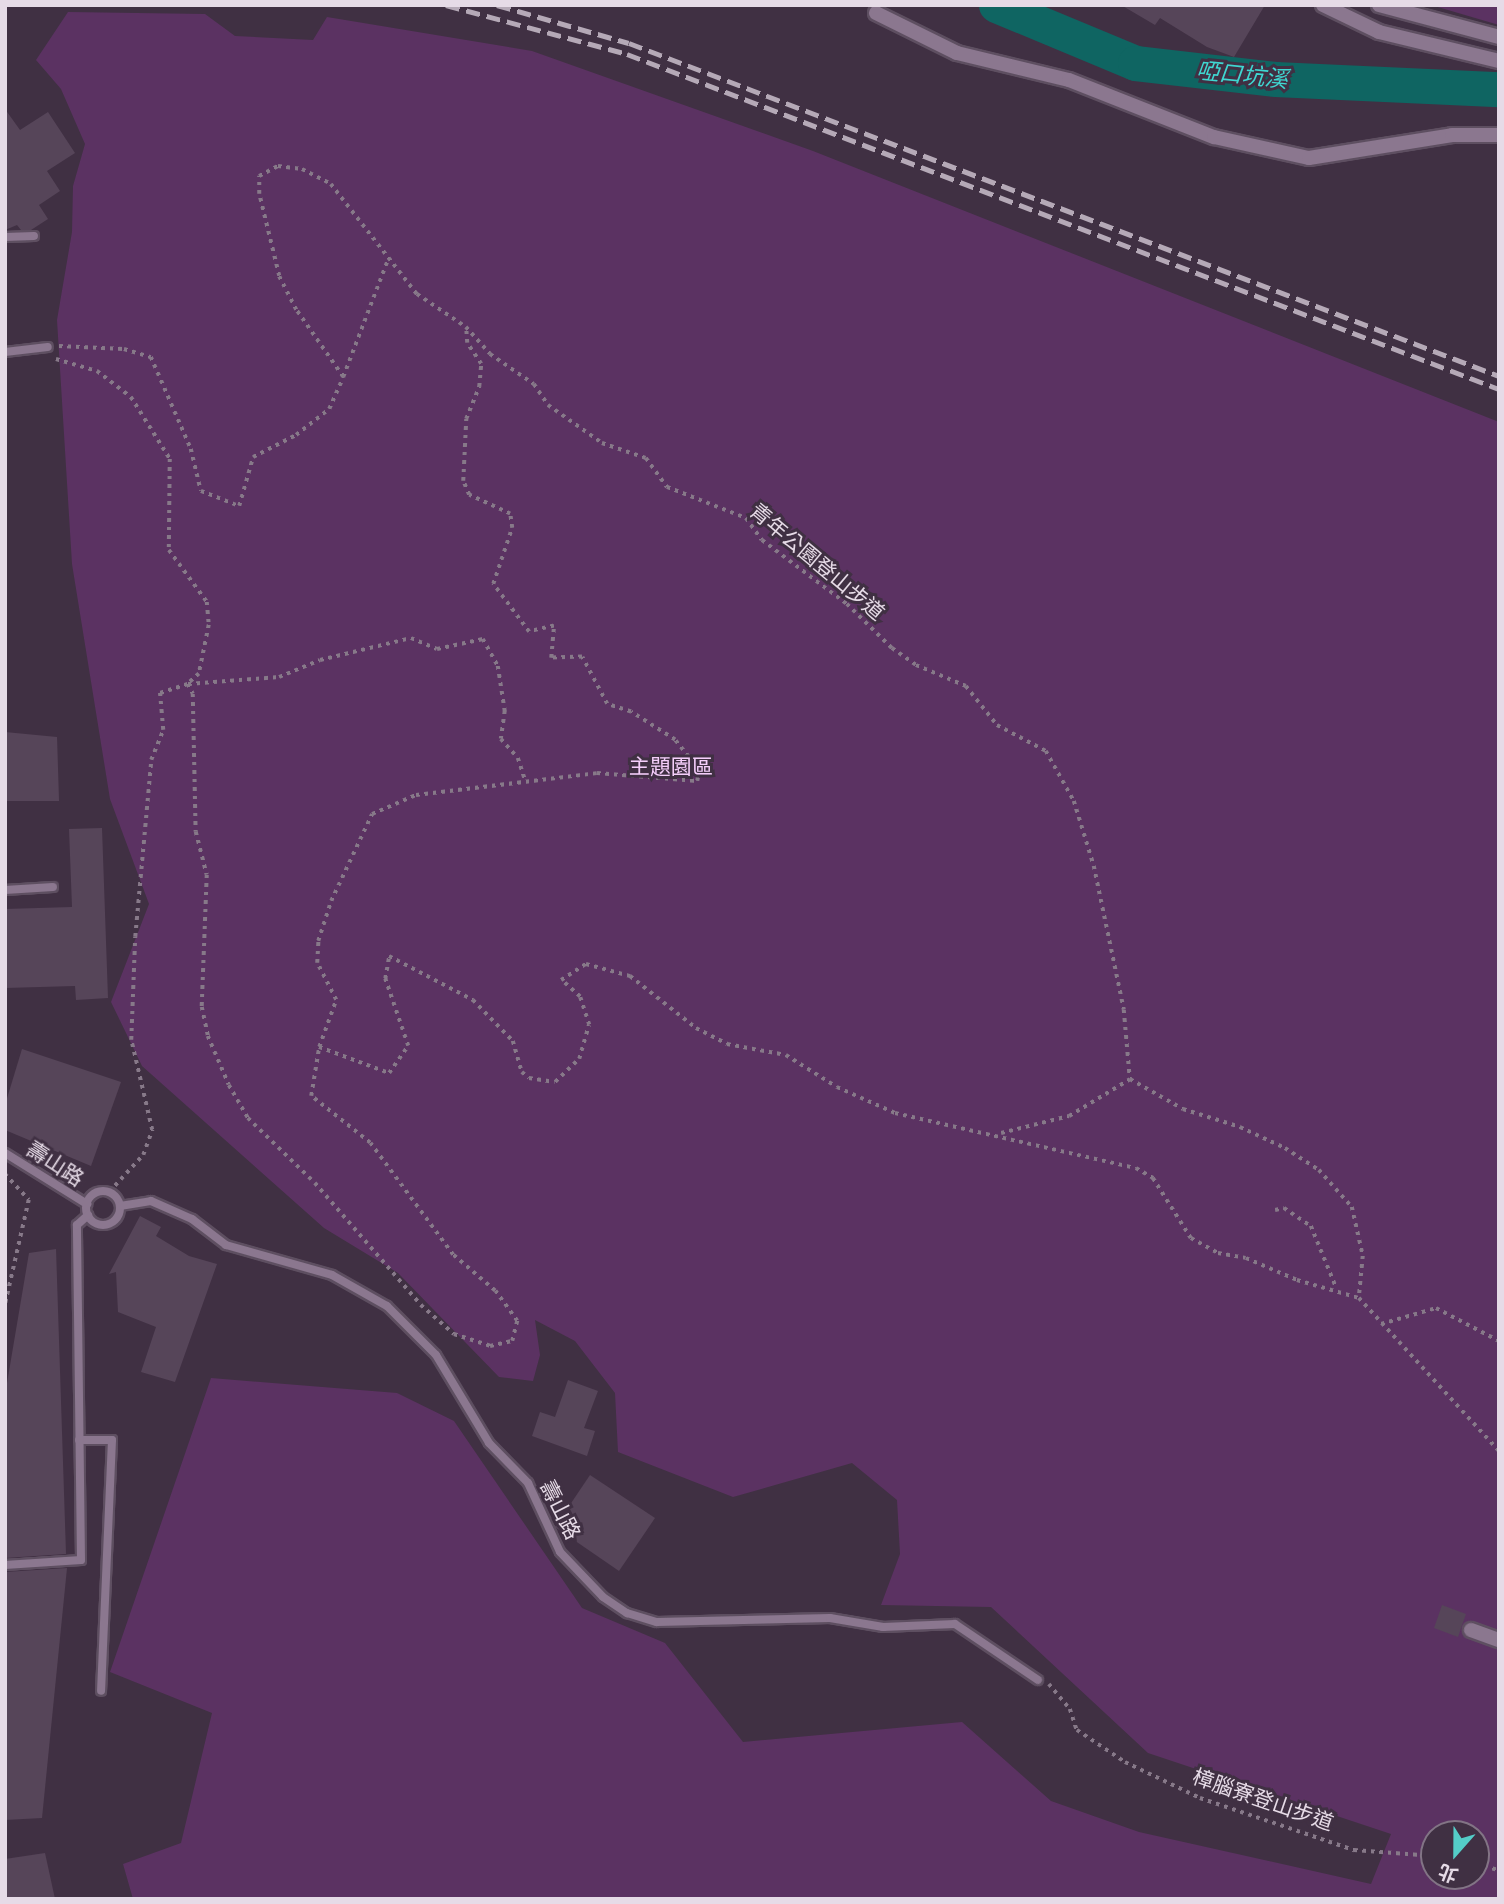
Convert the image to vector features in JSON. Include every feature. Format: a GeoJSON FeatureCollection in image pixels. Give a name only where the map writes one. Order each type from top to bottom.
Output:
{"type":"FeatureCollection","features":[{"type":"Feature","properties":{"kind":"street"},"geometry":{"type":"LineString","coordinates":[[1323,5],[1379,32],[1499,61]]}},
{"type":"Feature","properties":{"kind":"street"},"geometry":{"type":"LineString","coordinates":[[1379,5],[1499,37]]}},
{"type":"Feature","properties":{"kind":"street"},"geometry":{"type":"LineString","coordinates":[[876,13],[957,53],[1069,80],[1214,137],[1309,159],[1452,135],[1499,135]]}},
{"type":"Feature","properties":{"kind":"street"},"geometry":{"type":"LineString","coordinates":[[1471,1630],[1499,1640]]}},
{"type":"Feature","properties":{"kind":"lane"},"geometry":{"type":"LineString","coordinates":[[5,237],[33,236]]}},
{"type":"Feature","properties":{"kind":"lane"},"geometry":{"type":"LineString","coordinates":[[5,352],[48,347]]}},
{"type":"Feature","properties":{"kind":"lane"},"geometry":{"type":"LineString","coordinates":[[5,890],[53,887]]}},
{"type":"Feature","properties":{"kind":"lane","name":"壽山路"},"geometry":{"type":"LineString","coordinates":[[5,1153],[59,1191],[87,1204]]}},
{"type":"Feature","properties":{"kind":"lane","name":"壽山路"},"geometry":{"type":"LineString","coordinates":[[109,1192],[120,1206],[111,1224],[95,1223],[88,1215],[87,1204],[93,1195],[109,1192]]}},
{"type":"Feature","properties":{"kind":"lane","name":"壽山路"},"geometry":{"type":"LineString","coordinates":[[120,1206],[151,1201],[192,1219],[226,1245],[332,1275],[387,1306],[436,1355],[489,1443],[528,1483],[560,1552],[603,1597],[627,1613],[657,1622],[830,1618],[883,1628],[955,1624],[1038,1680]]}},
{"type":"Feature","properties":{"kind":"lane","name":"壽山路"},"geometry":{"type":"LineString","coordinates":[[5,1565],[81,1560],[77,1225],[88,1215]]}},
{"type":"Feature","properties":{"kind":"lane"},"geometry":{"type":"LineString","coordinates":[[79,1440],[112,1440],[101,1691]]}},
{"type":"Feature","properties":{"kind":"path","name":"青年公園登山步道"},"geometry":{"type":"LineString","coordinates":[[343,377],[296,310],[279,276],[259,194],[260,176],[278,166],[302,169],[331,184],[417,293],[466,327],[490,354],[534,384],[548,405],[602,443],[646,458],[667,487],[746,518],[762,540],[847,604],[892,648],[916,665],[966,687],[997,725],[1046,751],[1074,802],[1094,866],[1124,1010],[1130,1079]]}},
{"type":"Feature","properties":{"kind":"path"},"geometry":{"type":"LineString","coordinates":[[188,684],[199,674],[209,625],[207,603],[169,550],[170,459],[131,397],[97,371],[49,358],[48,347],[110,348],[151,358],[191,449],[201,491],[239,506],[253,457],[296,435],[329,408],[388,258]]}},
{"type":"Feature","properties":{"kind":"path"},"geometry":{"type":"LineString","coordinates":[[188,684],[193,694],[196,832],[207,875],[202,1007],[208,1037],[229,1085],[248,1118],[315,1183],[421,1306],[454,1334],[490,1346],[512,1341],[517,1321],[495,1291],[453,1255],[370,1143],[311,1096],[319,1047],[336,1000],[317,963],[318,941],[331,901],[372,814],[416,795],[525,780],[597,774],[697,781],[699,770],[675,740],[631,712],[607,704],[582,657],[551,658],[554,626],[529,632],[493,584],[512,528],[510,514],[470,495],[463,481],[466,419],[479,387],[481,364],[467,344],[466,327]]}},
{"type":"Feature","properties":{"kind":"path"},"geometry":{"type":"LineString","coordinates":[[109,1192],[143,1155],[152,1130],[131,1040],[135,937],[151,760],[163,730],[160,694],[188,684],[279,677],[320,660],[411,638],[437,649],[483,639],[498,666],[505,711],[501,739],[518,758],[525,780]]}},
{"type":"Feature","properties":{"kind":"path"},"geometry":{"type":"LineString","coordinates":[[319,1047],[390,1073],[408,1046],[385,979],[389,956],[473,1000],[513,1041],[522,1072],[529,1079],[555,1082],[579,1059],[589,1025],[580,997],[561,980],[586,964],[630,976],[696,1028],[727,1044],[786,1055],[836,1087],[895,1113],[997,1134],[1136,1168],[1153,1178],[1191,1238],[1218,1254],[1246,1258],[1297,1280],[1337,1289],[1359,1298],[1499,1451]]}},
{"type":"Feature","properties":{"kind":"path"},"geometry":{"type":"LineString","coordinates":[[997,1134],[1069,1116],[1130,1079],[1183,1109],[1240,1127],[1319,1170],[1352,1206],[1363,1256],[1359,1298]]}},
{"type":"Feature","properties":{"kind":"path"},"geometry":{"type":"LineString","coordinates":[[5,1174],[29,1200],[5,1306]]}},
{"type":"Feature","properties":{"kind":"path"},"geometry":{"type":"LineString","coordinates":[[1275,1210],[1284,1208],[1311,1226],[1337,1289]]}},
{"type":"Feature","properties":{"kind":"path"},"geometry":{"type":"LineString","coordinates":[[1381,1324],[1436,1308],[1499,1341]]}},
{"type":"Feature","properties":{"kind":"path","name":"樟腦寮登山步道"},"geometry":{"type":"LineString","coordinates":[[1038,1680],[1048,1683],[1070,1709],[1077,1730],[1125,1762],[1200,1798],[1354,1850],[1420,1855]]}},
{"type":"Feature","properties":{"kind":"green space"},"geometry":{"type":"Polygon","coordinates":[[[1431,5],[1499,5],[1499,25],[1431,5]]]}},
{"type":"Feature","properties":{"kind":"green space","name":"主題園區"},"geometry":{"type":"Polygon","coordinates":[[[68,12],[205,14],[235,36],[313,40],[327,17],[532,51],[813,151],[1499,422],[1499,1899],[133,1899],[123,1864],[181,1843],[212,1713],[110,1672],[211,1378],[397,1393],[454,1421],[582,1608],[665,1643],[743,1742],[962,1722],[1051,1801],[1139,1832],[1371,1884],[1391,1834],[1148,1753],[991,1607],[881,1605],[900,1554],[897,1500],[852,1463],[733,1497],[618,1452],[615,1393],[575,1341],[535,1320],[540,1355],[533,1381],[499,1377],[398,1273],[324,1228],[142,1066],[111,1002],[149,904],[110,799],[72,564],[57,320],[72,232],[73,186],[85,144],[61,89],[36,60],[68,12]]]}},
{"type":"Feature","properties":{"kind":"building"},"geometry":{"type":"Polygon","coordinates":[[[1121,5],[1265,5],[1234,57],[1207,47],[1160,18],[1155,25],[1121,5]]]}},
{"type":"Feature","properties":{"kind":"building"},"geometry":{"type":"Polygon","coordinates":[[[5,109],[20,130],[48,112],[75,153],[47,171],[60,191],[39,205],[48,219],[31,230],[21,230],[17,225],[5,230],[5,109]]]}},
{"type":"Feature","properties":{"kind":"building"},"geometry":{"type":"Polygon","coordinates":[[[5,732],[57,737],[59,801],[5,801],[5,732]]]}},
{"type":"Feature","properties":{"kind":"building"},"geometry":{"type":"Polygon","coordinates":[[[102,828],[108,998],[76,1000],[75,986],[5,988],[5,909],[72,907],[69,829],[102,828]]]}},
{"type":"Feature","properties":{"kind":"building"},"geometry":{"type":"Polygon","coordinates":[[[22,1049],[121,1082],[91,1166],[5,1130],[5,1105],[22,1049]]]}},
{"type":"Feature","properties":{"kind":"building"},"geometry":{"type":"Polygon","coordinates":[[[140,1216],[161,1227],[156,1236],[189,1256],[217,1264],[175,1382],[141,1372],[156,1327],[118,1312],[116,1272],[109,1274],[140,1216]]]}},
{"type":"Feature","properties":{"kind":"building"},"geometry":{"type":"Polygon","coordinates":[[[56,1249],[66,1554],[5,1558],[5,1395],[29,1253],[56,1249]]]}},
{"type":"Feature","properties":{"kind":"building"},"geometry":{"type":"Polygon","coordinates":[[[568,1380],[598,1391],[584,1428],[595,1431],[587,1456],[532,1436],[540,1412],[555,1417],[568,1380]]]}},
{"type":"Feature","properties":{"kind":"building"},"geometry":{"type":"Polygon","coordinates":[[[590,1475],[655,1518],[619,1571],[555,1527],[590,1475]]]}},
{"type":"Feature","properties":{"kind":"building"},"geometry":{"type":"Polygon","coordinates":[[[67,1568],[42,1818],[5,1820],[5,1572],[67,1568]]]}},
{"type":"Feature","properties":{"kind":"building"},"geometry":{"type":"Polygon","coordinates":[[[1442,1605],[1466,1614],[1458,1637],[1434,1628],[1442,1605]]]}},
{"type":"Feature","properties":{"kind":"building"},"geometry":{"type":"Polygon","coordinates":[[[45,1853],[55,1899],[5,1899],[5,1859],[45,1853]]]}},
{"type":"Feature","properties":{"kind":"waterway","name":"啞口坑溪"},"geometry":{"type":"LineString","coordinates":[[996,5],[1135,63],[1275,79],[1499,89]]}},
{"type":"Feature","properties":{"kind":"railway"},"geometry":{"type":"LineString","coordinates":[[446,5],[627,54],[1499,389]]}},
{"type":"Feature","properties":{"kind":"railway"},"geometry":{"type":"LineString","coordinates":[[497,5],[629,43],[1499,376]]}}]}
